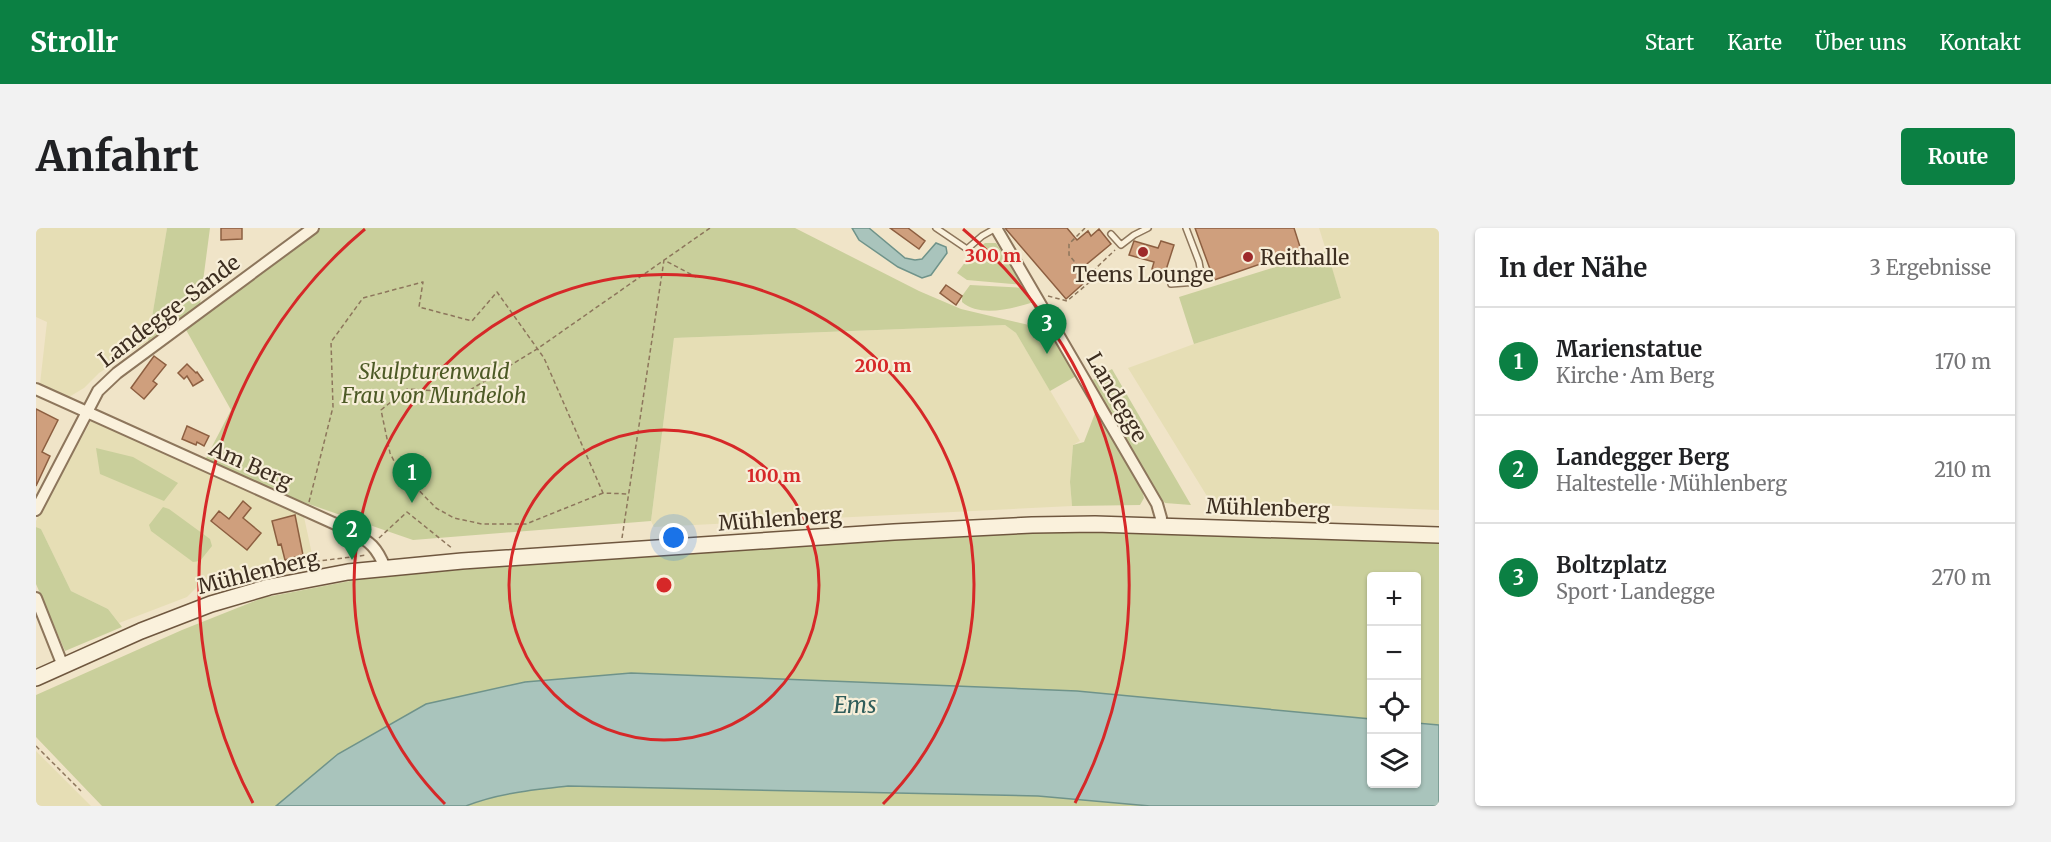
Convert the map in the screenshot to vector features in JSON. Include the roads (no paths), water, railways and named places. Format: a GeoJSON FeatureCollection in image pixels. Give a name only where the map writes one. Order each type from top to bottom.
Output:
{"type":"FeatureCollection","features":[{"type":"Feature","properties":{"kind":"main road","name":"Mühlenberg"},"geometry":{"type":"LineString","coordinates":[[36,678],[179,615],[238,595],[312,578],[385,568],[928,530],[1032,525],[1161,526],[1439,536]]}},
{"type":"Feature","properties":{"kind":"street","name":"Landegge-Sande"},"geometry":{"type":"LineString","coordinates":[[36,510],[98,391],[117,373],[313,228]]}},
{"type":"Feature","properties":{"kind":"street","name":"Landegge"},"geometry":{"type":"LineString","coordinates":[[996,228],[1156,504],[1161,526]]}},
{"type":"Feature","properties":{"kind":"street"},"geometry":{"type":"LineString","coordinates":[[36,389],[88,413]]}},
{"type":"Feature","properties":{"kind":"street","name":"Am Berg"},"geometry":{"type":"LineString","coordinates":[[88,413],[362,537],[379,553],[385,568]]}},
{"type":"Feature","properties":{"kind":"street"},"geometry":{"type":"LineString","coordinates":[[36,598],[63,666]]}},
{"type":"Feature","properties":{"kind":"lane"},"geometry":{"type":"LineString","coordinates":[[936,228],[967,249],[996,228]]}},
{"type":"Feature","properties":{"kind":"lane"},"geometry":{"type":"LineString","coordinates":[[1111,234],[1121,245],[1148,228]]}},
{"type":"Feature","properties":{"kind":"lane"},"geometry":{"type":"LineString","coordinates":[[1171,284],[1197,282],[1202,279],[1199,262],[1186,228]]}},
{"type":"Feature","properties":{"kind":"water"},"geometry":{"type":"Polygon","coordinates":[[[852,228],[869,228],[905,258],[922,259],[936,243],[946,247],[947,253],[931,275],[922,278],[898,267],[859,240],[852,228]]]}},
{"type":"Feature","properties":{"kind":"water","name":"Ems"},"geometry":{"type":"Polygon","coordinates":[[[631,673],[1077,691],[1367,719],[1367,788],[1421,788],[1421,723],[1439,725],[1439,806],[1150,806],[1038,796],[568,786],[503,795],[466,806],[276,806],[338,754],[426,704],[525,682],[631,673]]]}},
{"type":"Feature","properties":{"kind":"place","name":"Teens Lounge"},"geometry":{"type":"Point","coordinates":[1143,252]}},
{"type":"Feature","properties":{"kind":"place","name":"Reithalle"},"geometry":{"type":"Point","coordinates":[1248,257]}},
{"type":"Feature","properties":{"kind":"place","name":"Boltzplatz"},"geometry":{"type":"Point","coordinates":[1047,354]}},
{"type":"Feature","properties":{"kind":"place","name":"Marienstatue"},"geometry":{"type":"Point","coordinates":[412,503]}},
{"type":"Feature","properties":{"kind":"place","name":"Landegger Berg"},"geometry":{"type":"Point","coordinates":[352,560]}},
{"type":"Feature","properties":{"kind":"park label","name":"Skulpturenwald Frau von Mundeloh"},"geometry":{"type":"Point","coordinates":[434,383]}}]}
